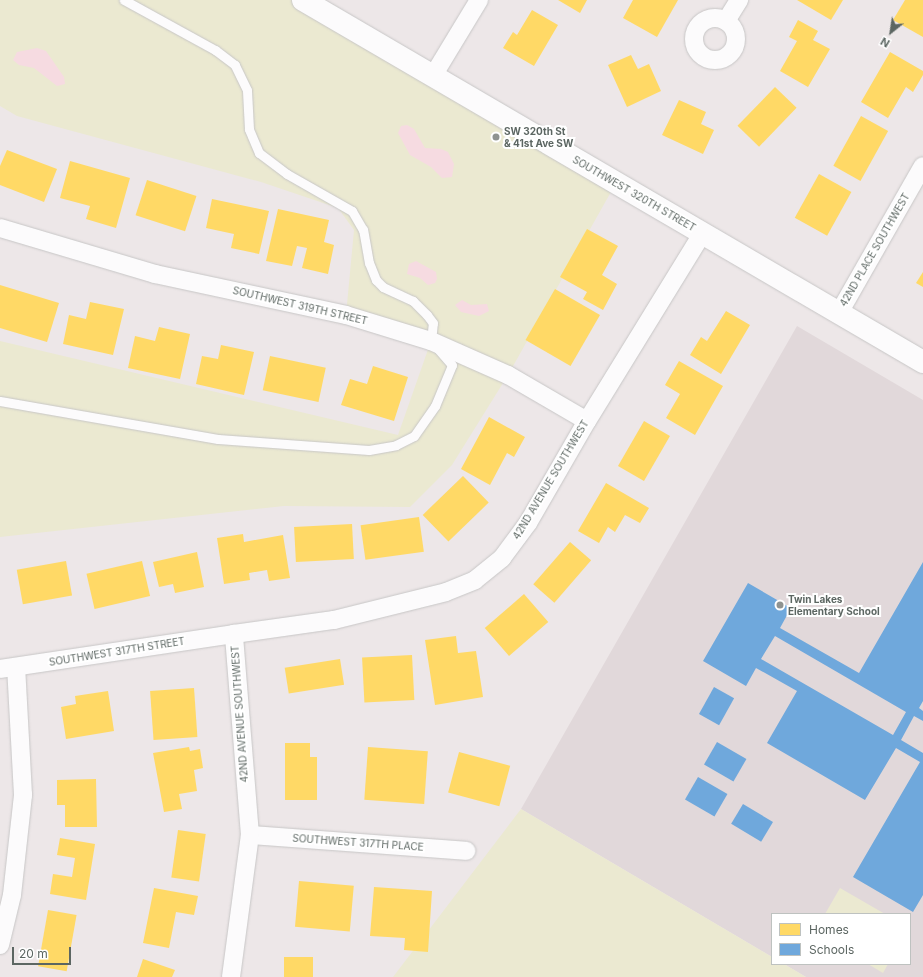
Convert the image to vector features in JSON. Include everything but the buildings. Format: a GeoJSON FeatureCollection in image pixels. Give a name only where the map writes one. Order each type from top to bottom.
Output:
{"type":"FeatureCollection","features":[{"type":"Feature","properties":{"kind":"main road","name":"SOUTHWEST 320TH STREET"},"geometry":{"type":"LineString","coordinates":[[303,0],[923,362]]}},
{"type":"Feature","properties":{"kind":"street"},"geometry":{"type":"LineString","coordinates":[[433,76],[479,0]]}},
{"type":"Feature","properties":{"kind":"street"},"geometry":{"type":"LineString","coordinates":[[726,21],[739,0]]}},
{"type":"Feature","properties":{"kind":"street","name":"42ND PLACE SOUTHWEST"},"geometry":{"type":"LineString","coordinates":[[839,313],[923,166]]}},
{"type":"Feature","properties":{"kind":"street","name":"SOUTHWEST 319TH STREET"},"geometry":{"type":"LineString","coordinates":[[0,228],[155,274],[346,315],[431,341],[508,375],[587,421]]}},
{"type":"Feature","properties":{"kind":"street","name":"42ND AVENUE SOUTHWEST"},"geometry":{"type":"LineString","coordinates":[[231,977],[250,835],[234,634],[334,620],[446,592],[475,580],[502,558],[528,523],[587,421],[702,234]]}},
{"type":"Feature","properties":{"kind":"street","name":"SOUTHWEST 317TH STREET"},"geometry":{"type":"LineString","coordinates":[[8,668],[234,634]]}},
{"type":"Feature","properties":{"kind":"street"},"geometry":{"type":"LineString","coordinates":[[0,945],[12,895],[23,794],[8,668]]}},
{"type":"Feature","properties":{"kind":"street","name":"SOUTHWEST 317TH PLACE"},"geometry":{"type":"LineString","coordinates":[[250,835],[466,851]]}},
{"type":"Feature","properties":{"kind":"lane"},"geometry":{"type":"LineString","coordinates":[[0,401],[218,439],[308,447],[377,449],[396,445],[414,436],[435,406],[452,365],[431,341],[432,323],[427,314],[413,301],[383,287],[376,280],[369,263],[361,225],[352,211],[287,174],[259,153],[249,129],[247,90],[235,66],[215,50],[124,0]]}},
{"type":"Feature","properties":{"kind":"shaded area"},"geometry":{"type":"Polygon","coordinates":[[[0,0],[303,0],[616,183],[508,375],[452,465],[410,507],[284,506],[0,537],[0,341],[398,435],[431,341],[346,315],[354,230],[338,208],[261,182],[17,116],[0,106],[0,0]]]}},
{"type":"Feature","properties":{"kind":"shaded area","name":"Twin Lakes Elementary School"},"geometry":{"type":"Polygon","coordinates":[[[797,326],[923,400],[923,977],[806,977],[786,965],[911,965],[911,913],[771,913],[771,956],[521,809],[797,326]]]}},
{"type":"Feature","properties":{"kind":"shaded area"},"geometry":{"type":"Polygon","coordinates":[[[521,809],[771,956],[771,965],[786,965],[806,977],[393,977],[521,809]]]}},
{"type":"Feature","properties":{"kind":"shaded area"},"geometry":{"type":"Polygon","coordinates":[[[840,888],[883,913],[826,913],[840,888]]]}},
{"type":"Feature","properties":{"kind":"shaded area"},"geometry":{"type":"Polygon","coordinates":[[[870,965],[887,965],[883,973],[870,965]]]}},
{"type":"Feature","properties":{"kind":"sand"},"geometry":{"type":"Polygon","coordinates":[[[37,48],[46,51],[64,77],[65,84],[57,86],[34,68],[19,65],[13,60],[17,52],[37,48]]]}},
{"type":"Feature","properties":{"kind":"sand"},"geometry":{"type":"Polygon","coordinates":[[[407,125],[414,129],[425,148],[441,149],[448,152],[454,164],[452,177],[442,178],[431,167],[410,155],[398,133],[401,126],[407,125]]]}},
{"type":"Feature","properties":{"kind":"sand"},"geometry":{"type":"Polygon","coordinates":[[[416,261],[436,272],[437,279],[435,283],[428,285],[420,278],[407,274],[409,264],[416,261]]]}},
{"type":"Feature","properties":{"kind":"sand"},"geometry":{"type":"Polygon","coordinates":[[[462,300],[471,305],[487,304],[489,311],[479,316],[461,312],[455,305],[462,300]]]}},
{"type":"Feature","properties":{"kind":"place","name":"SW 320th St & 41st Ave SW"},"geometry":{"type":"Point","coordinates":[496,137]}},
{"type":"Feature","properties":{"kind":"place","name":"Twin Lakes Elementary School"},"geometry":{"type":"Point","coordinates":[780,605]}}]}
